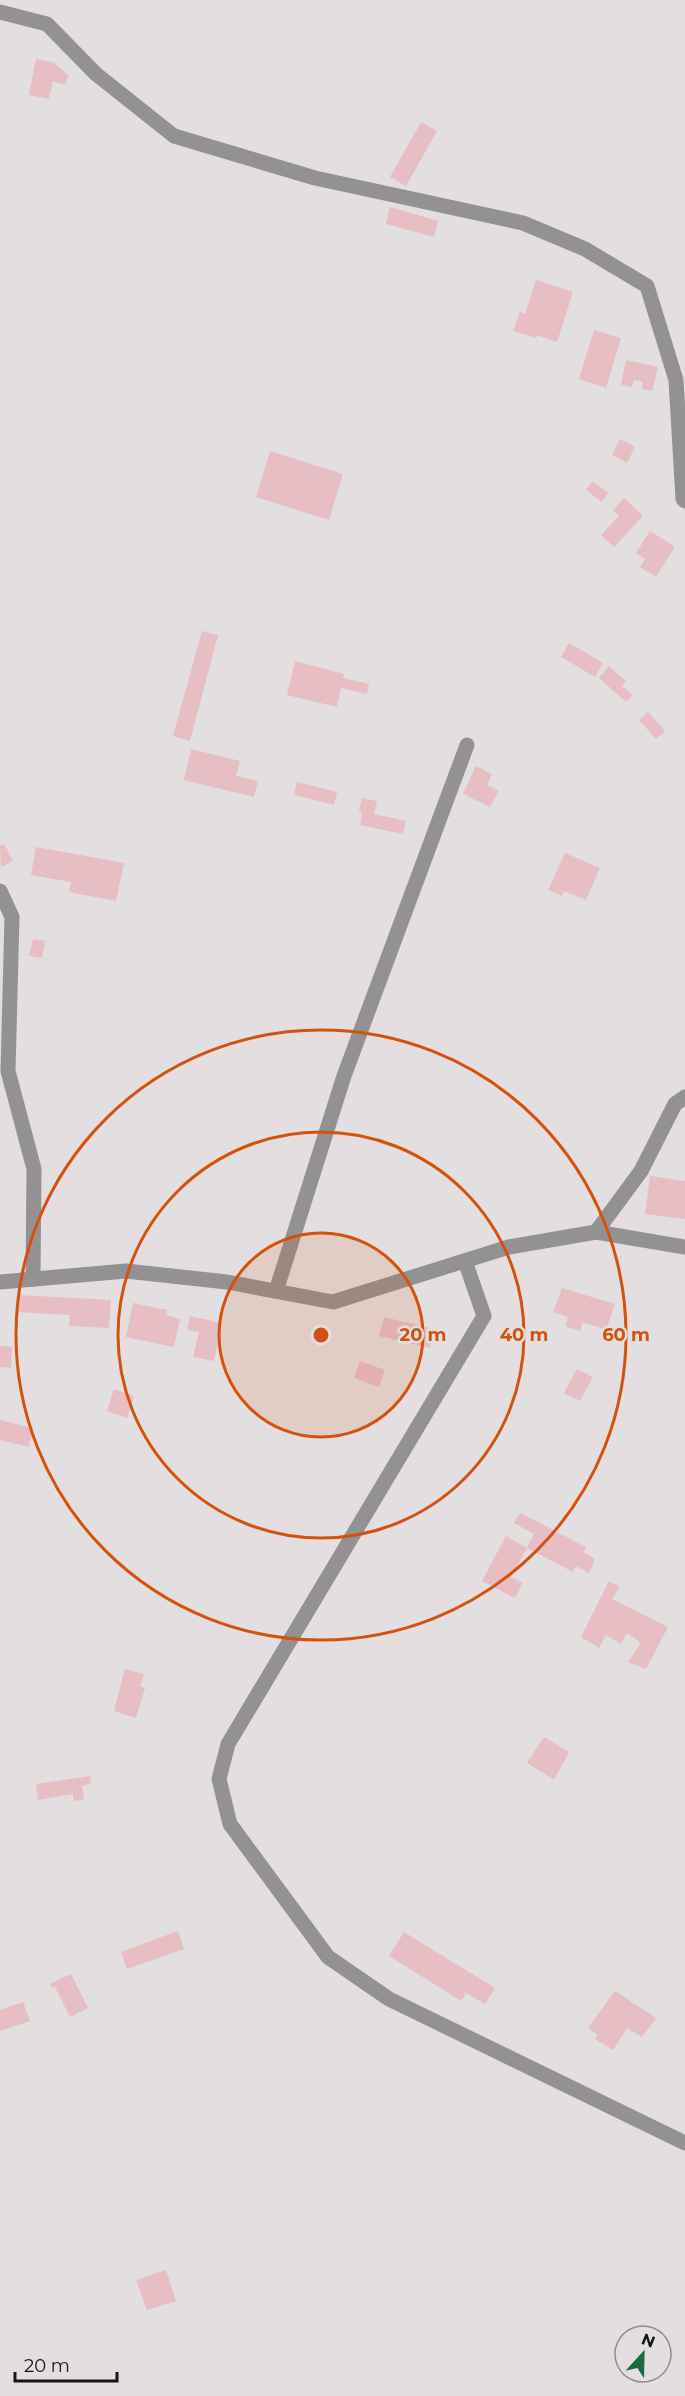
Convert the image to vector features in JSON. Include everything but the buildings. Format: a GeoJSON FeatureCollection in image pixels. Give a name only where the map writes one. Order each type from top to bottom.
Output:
{"type":"FeatureCollection","features":[{"type":"Feature","properties":{"kind":"street"},"geometry":{"type":"LineString","coordinates":[[0,12],[47,24],[96,74],[174,136],[315,178],[523,223],[585,249],[647,286],[676,380],[683,499],[685,501]]}},
{"type":"Feature","properties":{"kind":"street"},"geometry":{"type":"LineString","coordinates":[[276,1291],[344,1076],[467,745]]}},
{"type":"Feature","properties":{"kind":"street"},"geometry":{"type":"LineString","coordinates":[[0,891],[12,917],[8,1071],[34,1169],[33,1279]]}},
{"type":"Feature","properties":{"kind":"street"},"geometry":{"type":"LineString","coordinates":[[596,1232],[641,1171],[675,1104],[685,1097]]}},
{"type":"Feature","properties":{"kind":"street"},"geometry":{"type":"LineString","coordinates":[[0,1282],[126,1271],[227,1282],[333,1302],[509,1247],[596,1232],[685,1247]]}},
{"type":"Feature","properties":{"kind":"street"},"geometry":{"type":"LineString","coordinates":[[465,1261],[483,1316],[228,1744],[219,1779],[230,1824],[328,1957],[388,1999],[685,2143]]}}]}
